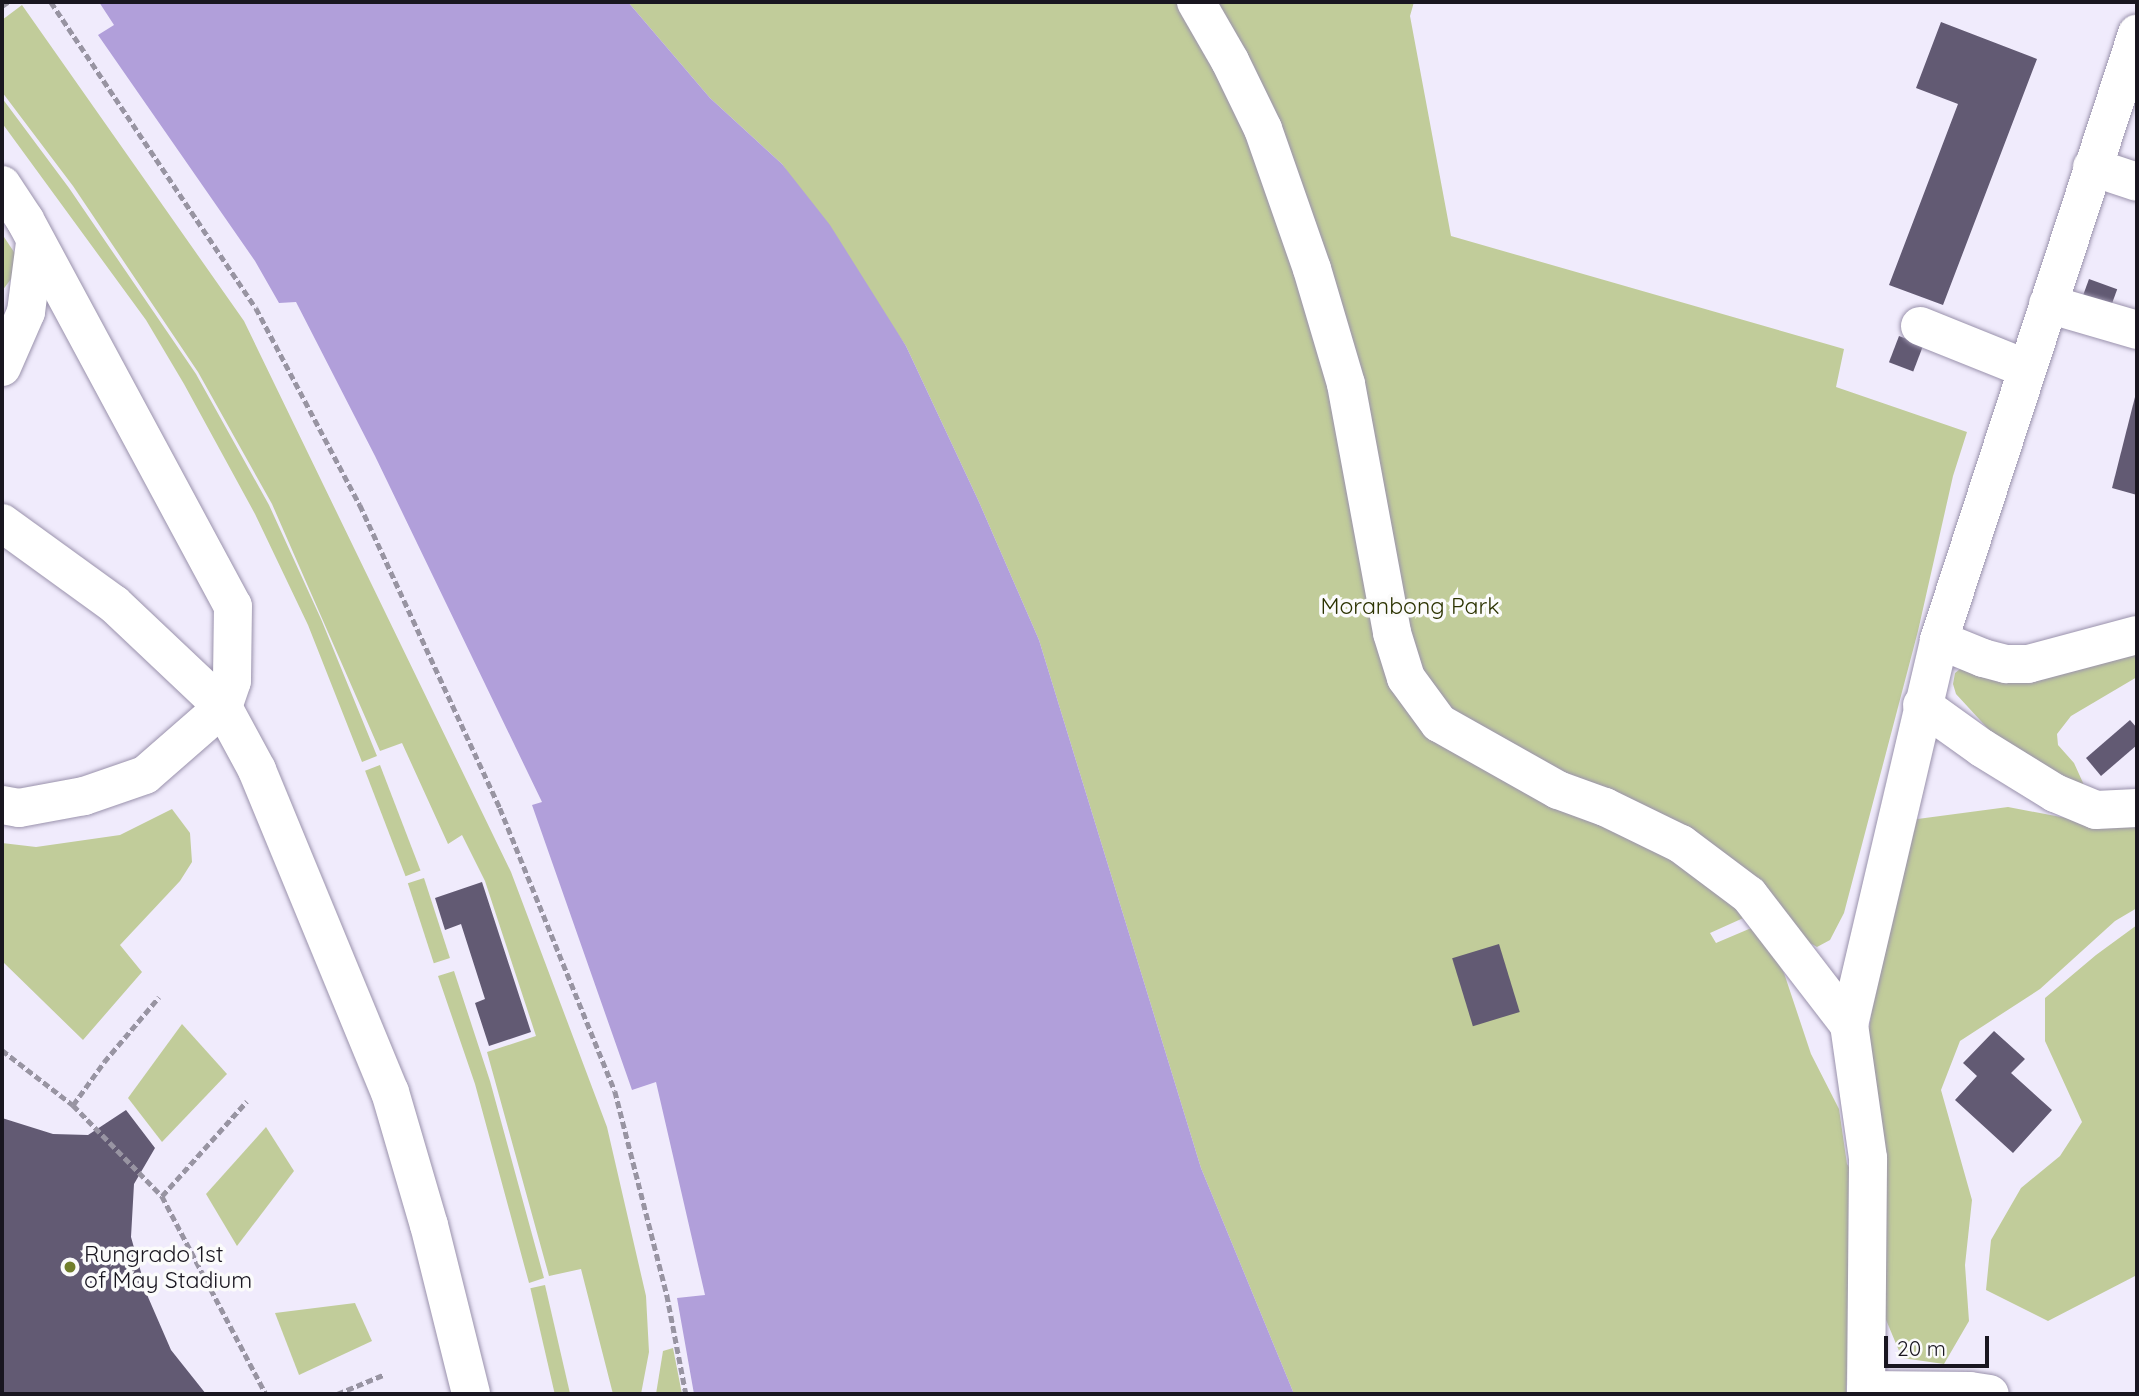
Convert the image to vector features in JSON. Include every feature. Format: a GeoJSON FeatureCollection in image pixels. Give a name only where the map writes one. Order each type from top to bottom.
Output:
{"type":"FeatureCollection","features":[{"type":"Feature","properties":{"kind":"street"},"geometry":{"type":"LineString","coordinates":[[1196,2],[1230,61],[1263,129],[1312,269],[1346,384],[1392,632],[1406,678],[1439,723],[1558,790],[1605,807],[1681,844],[1749,895],[1849,1026]]}},
{"type":"Feature","properties":{"kind":"street"},"geometry":{"type":"LineString","coordinates":[[1990,1394],[1866,1392],[1869,1336],[1868,1158],[1849,1026],[1922,705],[1940,640],[2137,34]]}},
{"type":"Feature","properties":{"kind":"street"},"geometry":{"type":"LineString","coordinates":[[2092,167],[2137,182]]}},
{"type":"Feature","properties":{"kind":"street"},"geometry":{"type":"LineString","coordinates":[[2,185],[25,220],[35,243],[233,606],[232,681],[223,706],[145,775],[84,796],[19,808],[2,805]]}},
{"type":"Feature","properties":{"kind":"street"},"geometry":{"type":"LineString","coordinates":[[2,367],[26,312],[35,243]]}},
{"type":"Feature","properties":{"kind":"street"},"geometry":{"type":"LineString","coordinates":[[2048,304],[2137,330]]}},
{"type":"Feature","properties":{"kind":"street"},"geometry":{"type":"LineString","coordinates":[[1920,327],[2027,369]]}},
{"type":"Feature","properties":{"kind":"street"},"geometry":{"type":"LineString","coordinates":[[2,523],[114,604],[223,706],[257,770],[390,1092],[429,1225],[471,1394]]}},
{"type":"Feature","properties":{"kind":"street"},"geometry":{"type":"LineString","coordinates":[[1940,640],[1983,658],[2006,664],[2028,664],[2137,635]]}},
{"type":"Feature","properties":{"kind":"street"},"geometry":{"type":"LineString","coordinates":[[1922,705],[1982,748],[2055,793],[2096,810],[2137,808]]}},
{"type":"Feature","properties":{"kind":"path"},"geometry":{"type":"LineString","coordinates":[[2,6],[8,2]]}},
{"type":"Feature","properties":{"kind":"path"},"geometry":{"type":"LineString","coordinates":[[51,2],[256,308],[360,505],[500,808],[615,1091],[667,1295],[686,1394]]}},
{"type":"Feature","properties":{"kind":"path"},"geometry":{"type":"LineString","coordinates":[[72,1105],[159,997]]}},
{"type":"Feature","properties":{"kind":"path"},"geometry":{"type":"LineString","coordinates":[[2,1050],[72,1105],[162,1196],[266,1394]]}},
{"type":"Feature","properties":{"kind":"path"},"geometry":{"type":"LineString","coordinates":[[162,1196],[247,1101]]}},
{"type":"Feature","properties":{"kind":"path"},"geometry":{"type":"LineString","coordinates":[[337,1394],[383,1375]]}},
{"type":"Feature","properties":{"kind":"green space","name":"Moranbong Park"},"geometry":{"type":"Polygon","coordinates":[[[628,2],[1414,2],[1410,16],[1451,236],[1844,349],[1836,387],[1967,432],[1953,476],[1918,631],[1844,913],[1830,940],[1817,947],[1750,915],[1710,933],[1716,943],[1756,926],[1784,973],[1811,1054],[1839,1109],[1847,1164],[1856,1178],[1846,1394],[1294,1394],[1201,1168],[1039,640],[979,502],[906,346],[782,164],[710,98],[628,2]]]}},
{"type":"Feature","properties":{"kind":"green space"},"geometry":{"type":"Polygon","coordinates":[[[22,5],[244,321],[511,872],[607,1127],[646,1296],[649,1352],[641,1394],[613,1394],[581,1269],[549,1276],[487,1052],[536,1036],[485,881],[462,835],[448,844],[402,743],[380,751],[272,504],[198,372],[73,186],[2,92],[2,20],[22,5]]]}},
{"type":"Feature","properties":{"kind":"green space"},"geometry":{"type":"Polygon","coordinates":[[[2,98],[69,188],[196,374],[269,505],[321,619],[377,756],[362,762],[308,625],[255,514],[184,384],[146,320],[2,123],[2,98]]]}},
{"type":"Feature","properties":{"kind":"green space"},"geometry":{"type":"Polygon","coordinates":[[[2,234],[18,258],[14,275],[2,291],[2,234]]]}},
{"type":"Feature","properties":{"kind":"green space"},"geometry":{"type":"Polygon","coordinates":[[[2137,650],[2137,677],[2071,716],[2057,734],[2058,745],[2074,763],[2084,785],[2070,786],[1991,732],[1956,694],[1953,684],[1955,673],[1964,666],[2137,650]]]}},
{"type":"Feature","properties":{"kind":"green space"},"geometry":{"type":"Polygon","coordinates":[[[380,765],[420,870],[406,876],[365,771],[380,765]]]}},
{"type":"Feature","properties":{"kind":"green space"},"geometry":{"type":"Polygon","coordinates":[[[2008,807],[2098,824],[2137,821],[2137,908],[2115,921],[2040,989],[1960,1041],[1941,1090],[1972,1200],[1965,1265],[1969,1321],[1944,1364],[1902,1358],[1884,1315],[1869,1030],[1880,950],[1910,820],[2008,807]]]}},
{"type":"Feature","properties":{"kind":"green space"},"geometry":{"type":"Polygon","coordinates":[[[172,809],[190,833],[192,862],[180,881],[120,945],[142,972],[83,1040],[2,961],[2,843],[36,847],[120,835],[172,809]]]}},
{"type":"Feature","properties":{"kind":"green space"},"geometry":{"type":"Polygon","coordinates":[[[424,878],[450,958],[434,963],[408,883],[424,878]]]}},
{"type":"Feature","properties":{"kind":"green space"},"geometry":{"type":"Polygon","coordinates":[[[2137,925],[2137,1275],[2048,1321],[1986,1290],[1991,1240],[2021,1188],[2060,1156],[2082,1122],[2045,1041],[2045,998],[2137,925]]]}},
{"type":"Feature","properties":{"kind":"green space"},"geometry":{"type":"Polygon","coordinates":[[[454,971],[490,1081],[544,1278],[529,1283],[475,1084],[438,976],[454,971]]]}},
{"type":"Feature","properties":{"kind":"green space"},"geometry":{"type":"Polygon","coordinates":[[[182,1024],[227,1074],[162,1142],[128,1098],[182,1024]]]}},
{"type":"Feature","properties":{"kind":"green space"},"geometry":{"type":"Polygon","coordinates":[[[266,1127],[294,1171],[237,1246],[206,1194],[266,1127]]]}},
{"type":"Feature","properties":{"kind":"green space"},"geometry":{"type":"Polygon","coordinates":[[[545,1285],[570,1394],[555,1394],[530,1288],[545,1285]]]}},
{"type":"Feature","properties":{"kind":"green space"},"geometry":{"type":"Polygon","coordinates":[[[355,1303],[372,1341],[299,1375],[275,1313],[355,1303]]]}},
{"type":"Feature","properties":{"kind":"green space"},"geometry":{"type":"Polygon","coordinates":[[[673,1348],[682,1394],[656,1394],[663,1351],[673,1348]]]}},
{"type":"Feature","properties":{"kind":"shaded area"},"geometry":{"type":"Polygon","coordinates":[[[99,2],[628,2],[710,98],[782,164],[830,225],[906,346],[979,502],[1039,640],[1201,1168],[1294,1394],[694,1394],[677,1298],[705,1295],[656,1082],[632,1090],[532,805],[542,802],[375,456],[296,302],[279,303],[255,261],[98,35],[114,25],[99,2]]]}},
{"type":"Feature","properties":{"kind":"building"},"geometry":{"type":"Polygon","coordinates":[[[1941,22],[2037,59],[1943,305],[1889,285],[1958,104],[1916,88],[1941,22]]]}},
{"type":"Feature","properties":{"kind":"building"},"geometry":{"type":"Polygon","coordinates":[[[2089,279],[2117,289],[2110,309],[2082,299],[2089,279]]]}},
{"type":"Feature","properties":{"kind":"building"},"geometry":{"type":"Polygon","coordinates":[[[1899,336],[1923,345],[1913,371],[1889,362],[1899,336]]]}},
{"type":"Feature","properties":{"kind":"building"},"geometry":{"type":"Polygon","coordinates":[[[2137,393],[2137,495],[2112,488],[2137,393]]]}},
{"type":"Feature","properties":{"kind":"building"},"geometry":{"type":"Polygon","coordinates":[[[2130,720],[2137,728],[2137,745],[2101,776],[2086,758],[2130,720]]]}},
{"type":"Feature","properties":{"kind":"building"},"geometry":{"type":"Polygon","coordinates":[[[482,882],[531,1032],[489,1046],[475,1003],[485,999],[461,924],[445,930],[435,898],[482,882]]]}},
{"type":"Feature","properties":{"kind":"building"},"geometry":{"type":"Polygon","coordinates":[[[1499,944],[1520,1012],[1473,1026],[1452,958],[1499,944]]]}},
{"type":"Feature","properties":{"kind":"building"},"geometry":{"type":"Polygon","coordinates":[[[1994,1031],[2025,1059],[2011,1073],[2052,1110],[2013,1153],[1955,1100],[1977,1076],[1963,1063],[1994,1031]]]}},
{"type":"Feature","properties":{"kind":"building","name":"Rungrado 1st of May Stadium"},"geometry":{"type":"Polygon","coordinates":[[[126,1110],[155,1148],[134,1184],[131,1237],[148,1297],[171,1350],[206,1394],[2,1394],[2,1118],[53,1134],[88,1135],[126,1110]]]}},
{"type":"Feature","properties":{"kind":"place","name":"Rungrado 1st of May Stadium"},"geometry":{"type":"Point","coordinates":[70,1267]}}]}
